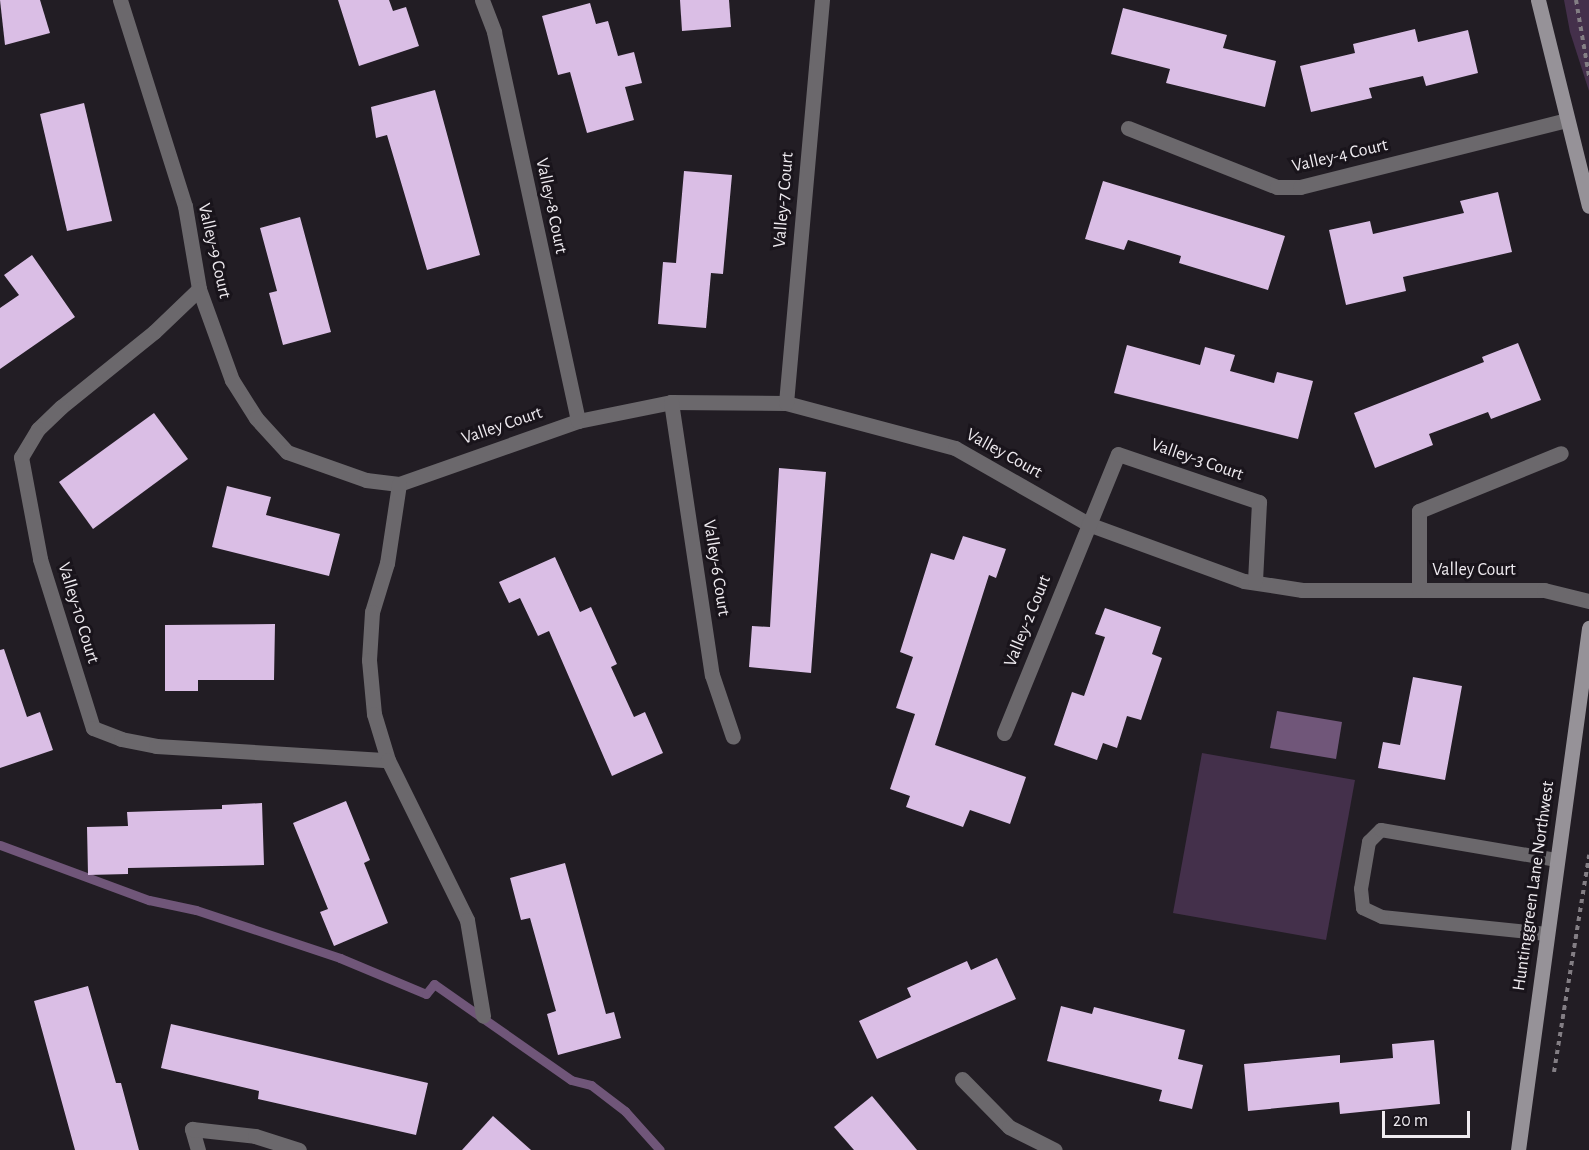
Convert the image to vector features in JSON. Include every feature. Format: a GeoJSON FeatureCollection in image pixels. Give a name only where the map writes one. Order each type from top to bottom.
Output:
{"type":"FeatureCollection","features":[{"type":"Feature","properties":{"kind":"street","name":"Valley-9 Court"},"geometry":{"type":"LineString","coordinates":[[120,0],[185,206],[199,289],[232,380],[256,418],[287,452],[366,480],[399,484]]}},
{"type":"Feature","properties":{"kind":"street","name":"Valley-8 Court"},"geometry":{"type":"LineString","coordinates":[[482,0],[494,32],[578,421]]}},
{"type":"Feature","properties":{"kind":"street","name":"Valley-7 Court"},"geometry":{"type":"LineString","coordinates":[[786,403],[822,0]]}},
{"type":"Feature","properties":{"kind":"street"},"geometry":{"type":"LineString","coordinates":[[1538,0],[1589,206]]}},
{"type":"Feature","properties":{"kind":"street","name":"Valley-4 Court"},"geometry":{"type":"LineString","coordinates":[[1128,128],[1277,187],[1300,187],[1567,120]]}},
{"type":"Feature","properties":{"kind":"street","name":"Valley-10 Court"},"geometry":{"type":"LineString","coordinates":[[199,289],[154,332],[38,429],[21,457],[40,559],[93,728],[121,739],[156,746],[388,760]]}},
{"type":"Feature","properties":{"kind":"street","name":"Valley Court"},"geometry":{"type":"LineString","coordinates":[[399,484],[578,421],[671,402],[786,403],[955,448],[1088,524],[1255,582],[1302,590],[1544,590],[1589,601]]}},
{"type":"Feature","properties":{"kind":"street","name":"Valley-6 Court"},"geometry":{"type":"LineString","coordinates":[[671,402],[712,675],[733,736]]}},
{"type":"Feature","properties":{"kind":"street"},"geometry":{"type":"LineString","coordinates":[[1419,590],[1419,511],[1561,453]]}},
{"type":"Feature","properties":{"kind":"street","name":"Valley-3 Court"},"geometry":{"type":"LineString","coordinates":[[1088,524],[1118,454],[1259,502],[1255,582]]}},
{"type":"Feature","properties":{"kind":"street"},"geometry":{"type":"LineString","coordinates":[[399,484],[387,563],[372,612],[369,660],[374,714],[388,760],[467,920],[483,1016]]}},
{"type":"Feature","properties":{"kind":"street","name":"Valley-2 Court"},"geometry":{"type":"LineString","coordinates":[[1004,733],[1088,524]]}},
{"type":"Feature","properties":{"kind":"street","name":"Huntinggreen Lane Northwest"},"geometry":{"type":"LineString","coordinates":[[1518,1150],[1589,628]]}},
{"type":"Feature","properties":{"kind":"street"},"geometry":{"type":"LineString","coordinates":[[962,1079],[1009,1126],[1055,1150]]}},
{"type":"Feature","properties":{"kind":"street"},"geometry":{"type":"LineString","coordinates":[[198,1150],[192,1129],[255,1136],[299,1150]]}},
{"type":"Feature","properties":{"kind":"lane"},"geometry":{"type":"LineString","coordinates":[[1547,934],[1382,916],[1363,908],[1361,890],[1369,842],[1381,830],[1557,860]]}},
{"type":"Feature","properties":{"kind":"path"},"geometry":{"type":"LineString","coordinates":[[1576,0],[1589,76]]}},
{"type":"Feature","properties":{"kind":"path"},"geometry":{"type":"LineString","coordinates":[[1553,1079],[1589,855]]}},
{"type":"Feature","properties":{"kind":"shaded area"},"geometry":{"type":"Polygon","coordinates":[[[1564,0],[1589,0],[1589,91],[1570,32],[1564,0]]]}},
{"type":"Feature","properties":{"kind":"shaded area"},"geometry":{"type":"Polygon","coordinates":[[[1277,711],[1342,722],[1336,759],[1270,748],[1277,711]]]}},
{"type":"Feature","properties":{"kind":"shaded area"},"geometry":{"type":"Polygon","coordinates":[[[1202,753],[1355,780],[1326,940],[1173,913],[1202,753]]]}},
{"type":"Feature","properties":{"kind":"building"},"geometry":{"type":"Polygon","coordinates":[[[0,0],[40,0],[50,33],[5,45],[0,0]]]}},
{"type":"Feature","properties":{"kind":"building"},"geometry":{"type":"Polygon","coordinates":[[[338,0],[389,0],[393,11],[406,7],[419,46],[359,66],[338,0]]]}},
{"type":"Feature","properties":{"kind":"building"},"geometry":{"type":"Polygon","coordinates":[[[680,0],[729,0],[731,27],[682,31],[680,0]]]}},
{"type":"Feature","properties":{"kind":"building"},"geometry":{"type":"Polygon","coordinates":[[[590,3],[596,24],[608,21],[618,56],[634,52],[642,83],[625,87],[634,120],[587,133],[570,72],[558,75],[542,16],[590,3]]]}},
{"type":"Feature","properties":{"kind":"building"},"geometry":{"type":"Polygon","coordinates":[[[1123,8],[1227,35],[1223,48],[1276,61],[1265,107],[1166,83],[1170,69],[1111,54],[1123,8]]]}},
{"type":"Feature","properties":{"kind":"building"},"geometry":{"type":"Polygon","coordinates":[[[1415,29],[1418,42],[1468,30],[1478,73],[1426,86],[1423,76],[1369,88],[1372,98],[1311,112],[1300,66],[1355,53],[1353,44],[1415,29]]]}},
{"type":"Feature","properties":{"kind":"building"},"geometry":{"type":"Polygon","coordinates":[[[435,90],[480,255],[427,270],[387,135],[376,138],[371,107],[435,90]]]}},
{"type":"Feature","properties":{"kind":"building"},"geometry":{"type":"Polygon","coordinates":[[[84,103],[112,221],[67,231],[40,114],[84,103]]]}},
{"type":"Feature","properties":{"kind":"building"},"geometry":{"type":"Polygon","coordinates":[[[684,171],[732,175],[723,274],[711,273],[706,328],[658,324],[663,262],[676,263],[684,171]]]}},
{"type":"Feature","properties":{"kind":"building"},"geometry":{"type":"Polygon","coordinates":[[[1103,181],[1285,236],[1268,290],[1179,263],[1181,256],[1128,240],[1124,250],[1085,239],[1103,181]]]}},
{"type":"Feature","properties":{"kind":"building"},"geometry":{"type":"Polygon","coordinates":[[[1498,192],[1512,252],[1403,277],[1406,291],[1346,305],[1329,230],[1370,221],[1373,234],[1464,213],[1460,201],[1498,192]]]}},
{"type":"Feature","properties":{"kind":"building"},"geometry":{"type":"Polygon","coordinates":[[[300,217],[331,332],[283,345],[269,293],[277,291],[260,228],[300,217]]]}},
{"type":"Feature","properties":{"kind":"building"},"geometry":{"type":"Polygon","coordinates":[[[32,255],[75,317],[0,369],[0,308],[19,295],[4,275],[32,255]]]}},
{"type":"Feature","properties":{"kind":"building"},"geometry":{"type":"Polygon","coordinates":[[[1518,343],[1541,400],[1491,419],[1488,412],[1429,434],[1433,445],[1375,468],[1354,413],[1484,362],[1482,357],[1518,343]]]}},
{"type":"Feature","properties":{"kind":"building"},"geometry":{"type":"Polygon","coordinates":[[[1127,345],[1200,365],[1205,347],[1235,355],[1230,371],[1274,383],[1277,372],[1313,381],[1298,439],[1114,393],[1127,345]]]}},
{"type":"Feature","properties":{"kind":"building"},"geometry":{"type":"Polygon","coordinates":[[[154,413],[188,459],[93,529],[59,482],[154,413]]]}},
{"type":"Feature","properties":{"kind":"building"},"geometry":{"type":"Polygon","coordinates":[[[779,468],[826,472],[811,673],[749,667],[752,626],[770,627],[779,468]]]}},
{"type":"Feature","properties":{"kind":"building"},"geometry":{"type":"Polygon","coordinates":[[[227,486],[271,497],[266,515],[340,534],[329,576],[212,547],[227,486]]]}},
{"type":"Feature","properties":{"kind":"building"},"geometry":{"type":"Polygon","coordinates":[[[963,536],[1006,549],[996,578],[989,575],[935,745],[1026,777],[1010,824],[970,810],[963,827],[906,807],[910,796],[890,789],[915,714],[896,708],[913,657],[900,652],[931,553],[954,560],[963,536]]]}},
{"type":"Feature","properties":{"kind":"building"},"geometry":{"type":"Polygon","coordinates":[[[555,557],[580,612],[591,607],[617,664],[611,667],[634,717],[645,712],[663,753],[612,776],[549,631],[538,636],[520,598],[509,603],[499,582],[555,557]]]}},
{"type":"Feature","properties":{"kind":"building"},"geometry":{"type":"Polygon","coordinates":[[[1105,608],[1161,627],[1152,654],[1162,658],[1141,720],[1127,716],[1117,748],[1103,743],[1097,760],[1054,745],[1072,692],[1084,696],[1105,637],[1095,634],[1105,608]]]}},
{"type":"Feature","properties":{"kind":"building"},"geometry":{"type":"Polygon","coordinates":[[[275,624],[274,680],[198,680],[198,691],[165,691],[165,625],[275,624]]]}},
{"type":"Feature","properties":{"kind":"building"},"geometry":{"type":"Polygon","coordinates":[[[4,649],[27,717],[40,712],[53,750],[0,768],[0,650],[4,649]]]}},
{"type":"Feature","properties":{"kind":"building"},"geometry":{"type":"Polygon","coordinates":[[[1413,677],[1462,686],[1445,780],[1378,768],[1383,742],[1400,745],[1413,677]]]}},
{"type":"Feature","properties":{"kind":"building"},"geometry":{"type":"Polygon","coordinates":[[[346,801],[370,860],[364,863],[388,923],[334,946],[320,912],[328,909],[293,823],[346,801]]]}},
{"type":"Feature","properties":{"kind":"building"},"geometry":{"type":"Polygon","coordinates":[[[262,803],[264,865],[128,868],[128,874],[88,875],[87,827],[128,826],[127,812],[222,809],[222,805],[262,803]]]}},
{"type":"Feature","properties":{"kind":"building"},"geometry":{"type":"Polygon","coordinates":[[[565,863],[606,1014],[614,1012],[621,1038],[558,1055],[547,1014],[556,1011],[530,918],[521,920],[510,878],[565,863]]]}},
{"type":"Feature","properties":{"kind":"building"},"geometry":{"type":"Polygon","coordinates":[[[997,958],[1016,999],[877,1059],[859,1021],[911,997],[907,988],[967,961],[971,970],[997,958]]]}},
{"type":"Feature","properties":{"kind":"building"},"geometry":{"type":"Polygon","coordinates":[[[88,986],[116,1083],[121,1083],[139,1150],[75,1150],[34,1001],[88,986]]]}},
{"type":"Feature","properties":{"kind":"building"},"geometry":{"type":"Polygon","coordinates":[[[1061,1006],[1092,1014],[1094,1007],[1185,1030],[1178,1059],[1203,1065],[1192,1109],[1159,1101],[1162,1090],[1047,1061],[1061,1006]]]}},
{"type":"Feature","properties":{"kind":"building"},"geometry":{"type":"Polygon","coordinates":[[[171,1024],[428,1083],[416,1135],[258,1099],[259,1091],[161,1068],[171,1024]]]}},
{"type":"Feature","properties":{"kind":"building"},"geometry":{"type":"Polygon","coordinates":[[[1434,1040],[1440,1104],[1340,1114],[1339,1102],[1248,1111],[1244,1064],[1340,1055],[1340,1063],[1393,1058],[1392,1044],[1434,1040]]]}},
{"type":"Feature","properties":{"kind":"building"},"geometry":{"type":"Polygon","coordinates":[[[872,1096],[917,1150],[854,1150],[834,1127],[872,1096]]]}},
{"type":"Feature","properties":{"kind":"building"},"geometry":{"type":"Polygon","coordinates":[[[493,1116],[531,1150],[462,1150],[493,1116]]]}},
{"type":"Feature","properties":{"kind":"waterway"},"geometry":{"type":"LineString","coordinates":[[0,845],[149,900],[196,910],[340,958],[426,994],[434,984],[571,1080],[591,1085],[625,1111],[660,1150]]}}]}
